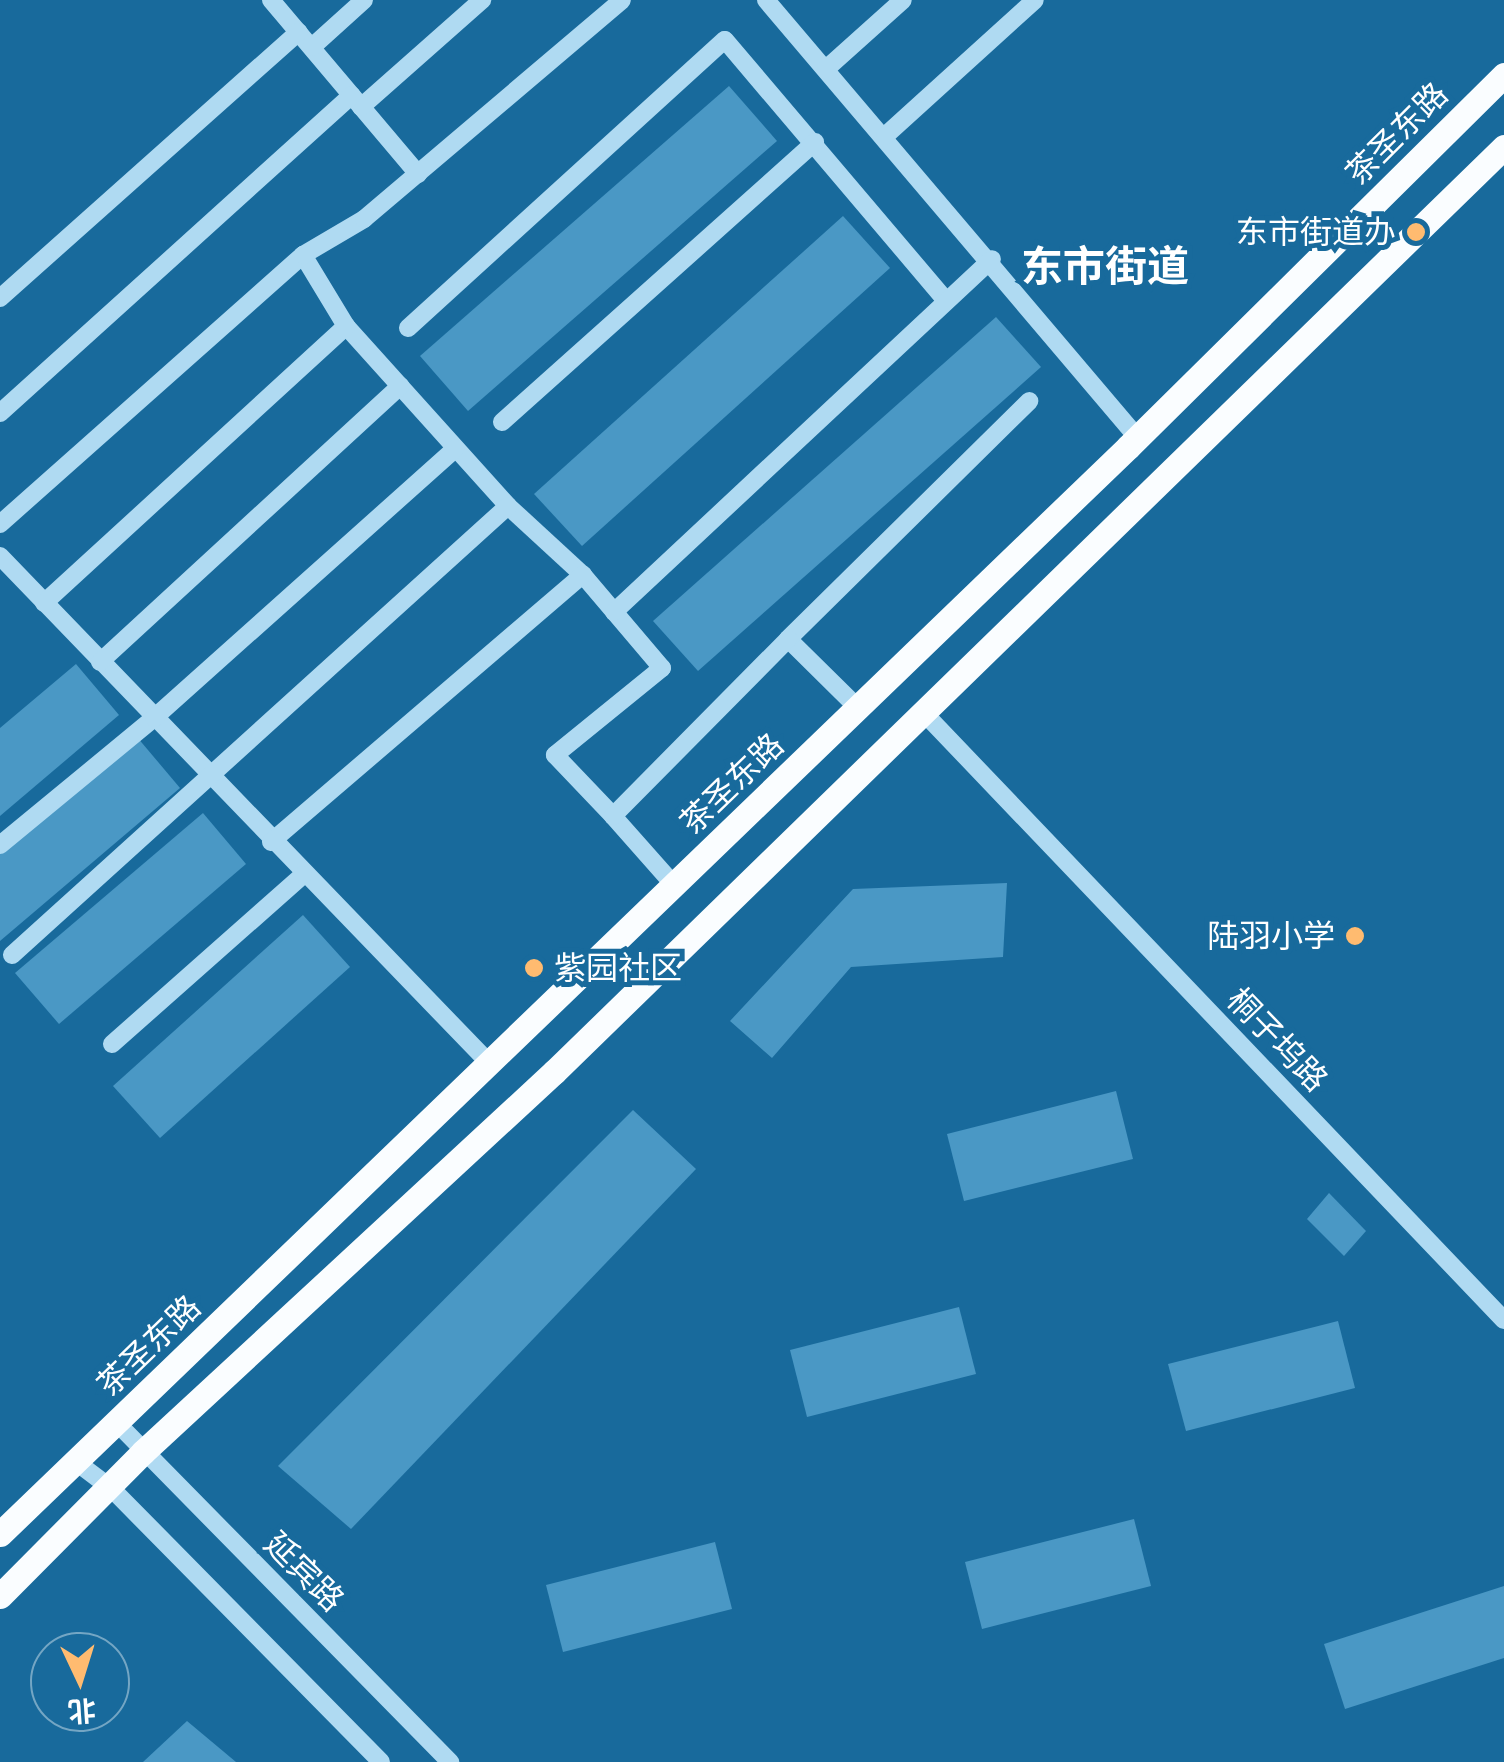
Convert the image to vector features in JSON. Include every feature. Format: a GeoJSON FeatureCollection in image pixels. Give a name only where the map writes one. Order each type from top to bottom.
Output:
{"type":"FeatureCollection","features":[{"type":"Feature","properties":{"kind":"main road","name":"茶圣东路"},"geometry":{"type":"LineString","coordinates":[[0,1534],[1138,437],[1504,75]]}},
{"type":"Feature","properties":{"kind":"main road"},"geometry":{"type":"LineString","coordinates":[[0,1596],[112,1490],[143,1452],[554,1072],[1504,148]]}},
{"type":"Feature","properties":{"kind":"street"},"geometry":{"type":"LineString","coordinates":[[271,0],[418,174]]}},
{"type":"Feature","properties":{"kind":"street"},"geometry":{"type":"LineString","coordinates":[[0,298],[306,40],[364,0]]}},
{"type":"Feature","properties":{"kind":"street"},"geometry":{"type":"LineString","coordinates":[[0,413],[357,101],[482,0]]}},
{"type":"Feature","properties":{"kind":"street"},"geometry":{"type":"LineString","coordinates":[[0,524],[303,256],[418,174],[622,0]]}},
{"type":"Feature","properties":{"kind":"street"},"geometry":{"type":"LineString","coordinates":[[826,69],[903,0]]}},
{"type":"Feature","properties":{"kind":"street"},"geometry":{"type":"LineString","coordinates":[[885,136],[1036,0]]}},
{"type":"Feature","properties":{"kind":"street"},"geometry":{"type":"LineString","coordinates":[[770,1],[992,259],[1138,437]]}},
{"type":"Feature","properties":{"kind":"street"},"geometry":{"type":"LineString","coordinates":[[408,328],[725,40],[946,301]]}},
{"type":"Feature","properties":{"kind":"street"},"geometry":{"type":"LineString","coordinates":[[502,422],[815,142]]}},
{"type":"Feature","properties":{"kind":"street"},"geometry":{"type":"LineString","coordinates":[[303,256],[346,326],[508,506],[583,575],[662,668],[555,755],[674,886]]}},
{"type":"Feature","properties":{"kind":"street"},"geometry":{"type":"LineString","coordinates":[[614,612],[992,259]]}},
{"type":"Feature","properties":{"kind":"street"},"geometry":{"type":"LineString","coordinates":[[44,603],[346,326]]}},
{"type":"Feature","properties":{"kind":"street"},"geometry":{"type":"LineString","coordinates":[[100,662],[400,386]]}},
{"type":"Feature","properties":{"kind":"street"},"geometry":{"type":"LineString","coordinates":[[612,816],[1028,400]]}},
{"type":"Feature","properties":{"kind":"street"},"geometry":{"type":"LineString","coordinates":[[0,845],[154,718],[455,449]]}},
{"type":"Feature","properties":{"kind":"street"},"geometry":{"type":"LineString","coordinates":[[12,955],[212,780],[508,506]]}},
{"type":"Feature","properties":{"kind":"street"},"geometry":{"type":"LineString","coordinates":[[0,556],[271,842],[490,1064]]}},
{"type":"Feature","properties":{"kind":"street"},"geometry":{"type":"LineString","coordinates":[[271,842],[583,575]]}},
{"type":"Feature","properties":{"kind":"street"},"geometry":{"type":"LineString","coordinates":[[788,639],[858,708]]}},
{"type":"Feature","properties":{"kind":"street","name":"桐子坞路"},"geometry":{"type":"LineString","coordinates":[[925,714],[1504,1320]]}},
{"type":"Feature","properties":{"kind":"street"},"geometry":{"type":"LineString","coordinates":[[112,1044],[303,875]]}},
{"type":"Feature","properties":{"kind":"street","name":"延宾路"},"geometry":{"type":"LineString","coordinates":[[116,1422],[450,1762]]}},
{"type":"Feature","properties":{"kind":"street"},"geometry":{"type":"LineString","coordinates":[[75,1461],[112,1490],[381,1762]]}},
{"type":"Feature","properties":{"kind":"building"},"geometry":{"type":"Polygon","coordinates":[[[729,86],[777,141],[468,411],[420,356],[729,86]]]}},
{"type":"Feature","properties":{"kind":"building"},"geometry":{"type":"Polygon","coordinates":[[[843,216],[890,268],[582,546],[534,494],[843,216]]]}},
{"type":"Feature","properties":{"kind":"building"},"geometry":{"type":"Polygon","coordinates":[[[996,317],[1041,367],[698,671],[653,621],[996,317]]]}},
{"type":"Feature","properties":{"kind":"building"},"geometry":{"type":"Polygon","coordinates":[[[76,664],[119,715],[0,816],[0,728],[76,664]]]}},
{"type":"Feature","properties":{"kind":"building"},"geometry":{"type":"Polygon","coordinates":[[[137,737],[180,788],[0,941],[0,853],[137,737]]]}},
{"type":"Feature","properties":{"kind":"building"},"geometry":{"type":"Polygon","coordinates":[[[203,813],[246,864],[59,1024],[15,973],[203,813]]]}},
{"type":"Feature","properties":{"kind":"building"},"geometry":{"type":"Polygon","coordinates":[[[1007,883],[1003,957],[851,967],[772,1058],[730,1021],[853,889],[1007,883]]]}},
{"type":"Feature","properties":{"kind":"building"},"geometry":{"type":"Polygon","coordinates":[[[303,915],[350,967],[160,1138],[113,1086],[303,915]]]}},
{"type":"Feature","properties":{"kind":"building"},"geometry":{"type":"Polygon","coordinates":[[[1116,1091],[1133,1159],[964,1201],[947,1134],[1116,1091]]]}},
{"type":"Feature","properties":{"kind":"building"},"geometry":{"type":"Polygon","coordinates":[[[633,1110],[696,1169],[351,1529],[278,1466],[633,1110]]]}},
{"type":"Feature","properties":{"kind":"building"},"geometry":{"type":"Polygon","coordinates":[[[1329,1193],[1366,1231],[1344,1256],[1307,1219],[1329,1193]]]}},
{"type":"Feature","properties":{"kind":"building"},"geometry":{"type":"Polygon","coordinates":[[[959,1307],[976,1374],[807,1417],[790,1350],[959,1307]]]}},
{"type":"Feature","properties":{"kind":"building"},"geometry":{"type":"Polygon","coordinates":[[[1338,1321],[1355,1388],[1186,1431],[1168,1364],[1338,1321]]]}},
{"type":"Feature","properties":{"kind":"building"},"geometry":{"type":"Polygon","coordinates":[[[1134,1519],[1151,1586],[982,1629],[965,1562],[1134,1519]]]}},
{"type":"Feature","properties":{"kind":"building"},"geometry":{"type":"Polygon","coordinates":[[[715,1542],[732,1609],[563,1652],[546,1585],[715,1542]]]}},
{"type":"Feature","properties":{"kind":"building"},"geometry":{"type":"Polygon","coordinates":[[[1504,1586],[1504,1658],[1345,1709],[1324,1644],[1504,1586]]]}},
{"type":"Feature","properties":{"kind":"building"},"geometry":{"type":"Polygon","coordinates":[[[187,1721],[236,1762],[143,1762],[187,1721]]]}},
{"type":"Feature","properties":{"kind":"place","name":"东市街道办"},"geometry":{"type":"Point","coordinates":[1416,232]}},
{"type":"Feature","properties":{"kind":"place","name":"陆羽小学"},"geometry":{"type":"Point","coordinates":[1355,936]}},
{"type":"Feature","properties":{"kind":"place","name":"紫园社区"},"geometry":{"type":"Point","coordinates":[534,968]}},
{"type":"Feature","properties":{"kind":"district","name":"东市街道"},"geometry":{"type":"Point","coordinates":[1105,267]}}]}
